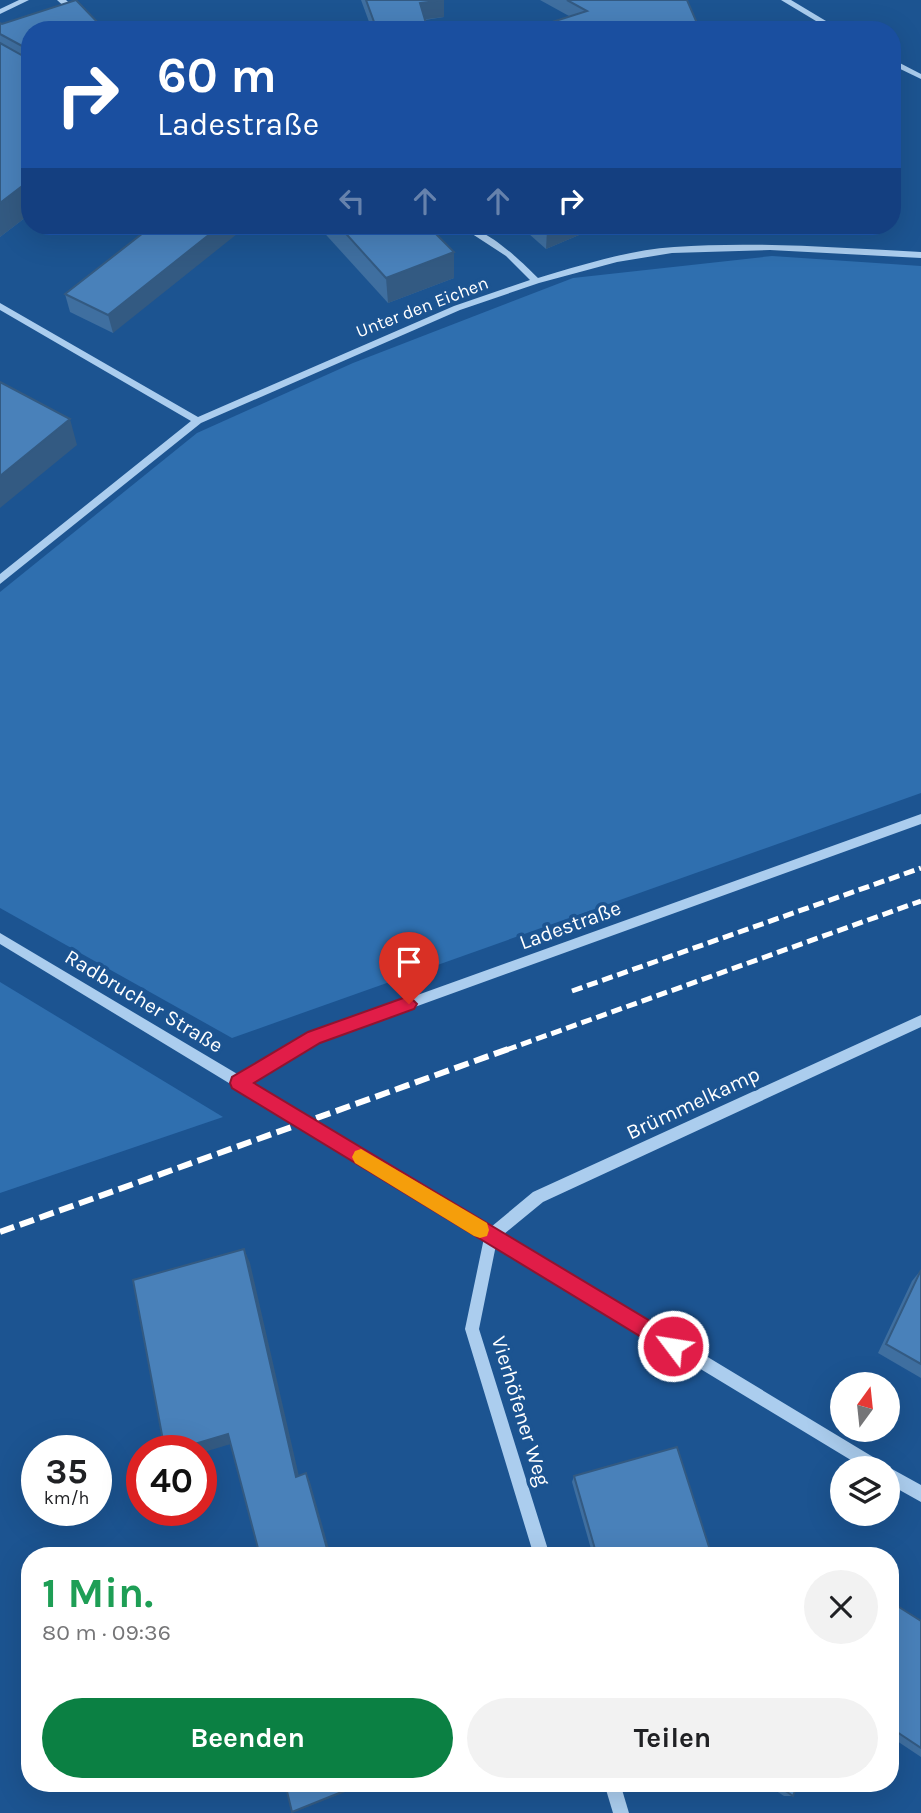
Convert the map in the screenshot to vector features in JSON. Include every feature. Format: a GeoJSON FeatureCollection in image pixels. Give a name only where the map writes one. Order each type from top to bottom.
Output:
{"type":"FeatureCollection","features":[{"type":"Feature","properties":{"kind":"street"},"geometry":{"type":"LineString","coordinates":[[0,12],[26,0]]}},
{"type":"Feature","properties":{"kind":"street"},"geometry":{"type":"LineString","coordinates":[[61,0],[85,21]]}},
{"type":"Feature","properties":{"kind":"street"},"geometry":{"type":"LineString","coordinates":[[785,0],[821,21]]}},
{"type":"Feature","properties":{"kind":"street"},"geometry":{"type":"LineString","coordinates":[[901,66],[921,77]]}},
{"type":"Feature","properties":{"kind":"street","name":"Unter den Eichen"},"geometry":{"type":"LineString","coordinates":[[0,580],[198,421],[431,318],[536,281],[617,259],[672,250],[770,247],[921,255]]}},
{"type":"Feature","properties":{"kind":"street"},"geometry":{"type":"LineString","coordinates":[[0,306],[198,421]]}},
{"type":"Feature","properties":{"kind":"street","name":"Ladestraße"},"geometry":{"type":"LineString","coordinates":[[239,1083],[314,1038],[921,819]]}},
{"type":"Feature","properties":{"kind":"street","name":"Radbrucher Straße"},"geometry":{"type":"LineString","coordinates":[[0,938],[858,1456]]}},
{"type":"Feature","properties":{"kind":"street","name":"Brümmelkamp"},"geometry":{"type":"LineString","coordinates":[[491,1236],[538,1197],[921,1021]]}},
{"type":"Feature","properties":{"kind":"street","name":"Vierhöfener Weg"},"geometry":{"type":"LineString","coordinates":[[491,1236],[472,1329],[539,1547]]}},
{"type":"Feature","properties":{"kind":"street"},"geometry":{"type":"LineString","coordinates":[[900,1482],[921,1494]]}},
{"type":"Feature","properties":{"kind":"street"},"geometry":{"type":"LineString","coordinates":[[614,1792],[621,1813]]}},
{"type":"Feature","properties":{"kind":"lane"},"geometry":{"type":"LineString","coordinates":[[478,235],[509,254],[536,281]]}},
{"type":"Feature","properties":{"kind":"shaded area"},"geometry":{"type":"Polygon","coordinates":[[[772,256],[921,266],[921,793],[232,1038],[0,908],[0,592],[197,433],[353,363],[573,278],[772,256]]]}},
{"type":"Feature","properties":{"kind":"shaded area"},"geometry":{"type":"Polygon","coordinates":[[[0,982],[223,1117],[0,1193],[0,982]]]}},
{"type":"Feature","properties":{"kind":"building"},"geometry":{"type":"Polygon","coordinates":[[[76,0],[96,21],[21,21],[21,45],[0,34],[0,23],[76,0]]]}},
{"type":"Feature","properties":{"kind":"building"},"geometry":{"type":"Polygon","coordinates":[[[366,0],[444,0],[420,3],[425,21],[374,21],[366,0]]]}},
{"type":"Feature","properties":{"kind":"building"},"geometry":{"type":"Polygon","coordinates":[[[567,0],[687,0],[696,21],[555,21],[587,11],[567,0]]]}},
{"type":"Feature","properties":{"kind":"building"},"geometry":{"type":"Polygon","coordinates":[[[0,43],[21,55],[21,187],[0,203],[0,43]]]}},
{"type":"Feature","properties":{"kind":"building"},"geometry":{"type":"Polygon","coordinates":[[[140,235],[209,235],[108,315],[65,294],[140,235]]]}},
{"type":"Feature","properties":{"kind":"building"},"geometry":{"type":"Polygon","coordinates":[[[347,235],[437,235],[454,252],[386,278],[347,235]]]}},
{"type":"Feature","properties":{"kind":"building"},"geometry":{"type":"Polygon","coordinates":[[[0,382],[70,419],[0,476],[0,382]]]}},
{"type":"Feature","properties":{"kind":"building"},"geometry":{"type":"Polygon","coordinates":[[[244,1249],[296,1477],[306,1473],[327,1547],[258,1547],[228,1434],[217,1437],[217,1435],[162,1435],[133,1280],[244,1249]]]}},
{"type":"Feature","properties":{"kind":"building"},"geometry":{"type":"Polygon","coordinates":[[[921,1270],[921,1364],[886,1344],[921,1270]]]}},
{"type":"Feature","properties":{"kind":"building"},"geometry":{"type":"Polygon","coordinates":[[[677,1447],[709,1547],[594,1547],[574,1476],[677,1447]]]}},
{"type":"Feature","properties":{"kind":"building"},"geometry":{"type":"Polygon","coordinates":[[[899,1607],[921,1621],[921,1748],[899,1733],[899,1607]]]}},
{"type":"Feature","properties":{"kind":"building"},"geometry":{"type":"Polygon","coordinates":[[[287,1792],[342,1792],[292,1812],[287,1792]]]}},
{"type":"Feature","properties":{"kind":"railway"},"geometry":{"type":"LineString","coordinates":[[572,991],[921,868]]}},
{"type":"Feature","properties":{"kind":"railway"},"geometry":{"type":"LineString","coordinates":[[506,1050],[921,901]]}},
{"type":"Feature","properties":{"kind":"railway"},"geometry":{"type":"LineString","coordinates":[[0,1232],[511,1048]]}},
{"type":"Feature","properties":{"kind":"slow traffic"},"geometry":{"type":"LineString","coordinates":[[361,1157],[480,1230]]}},
{"type":"Feature","properties":{"kind":"route"},"geometry":{"type":"LineString","coordinates":[[409,1004],[314,1038],[239,1083],[673,1346]]}}]}
